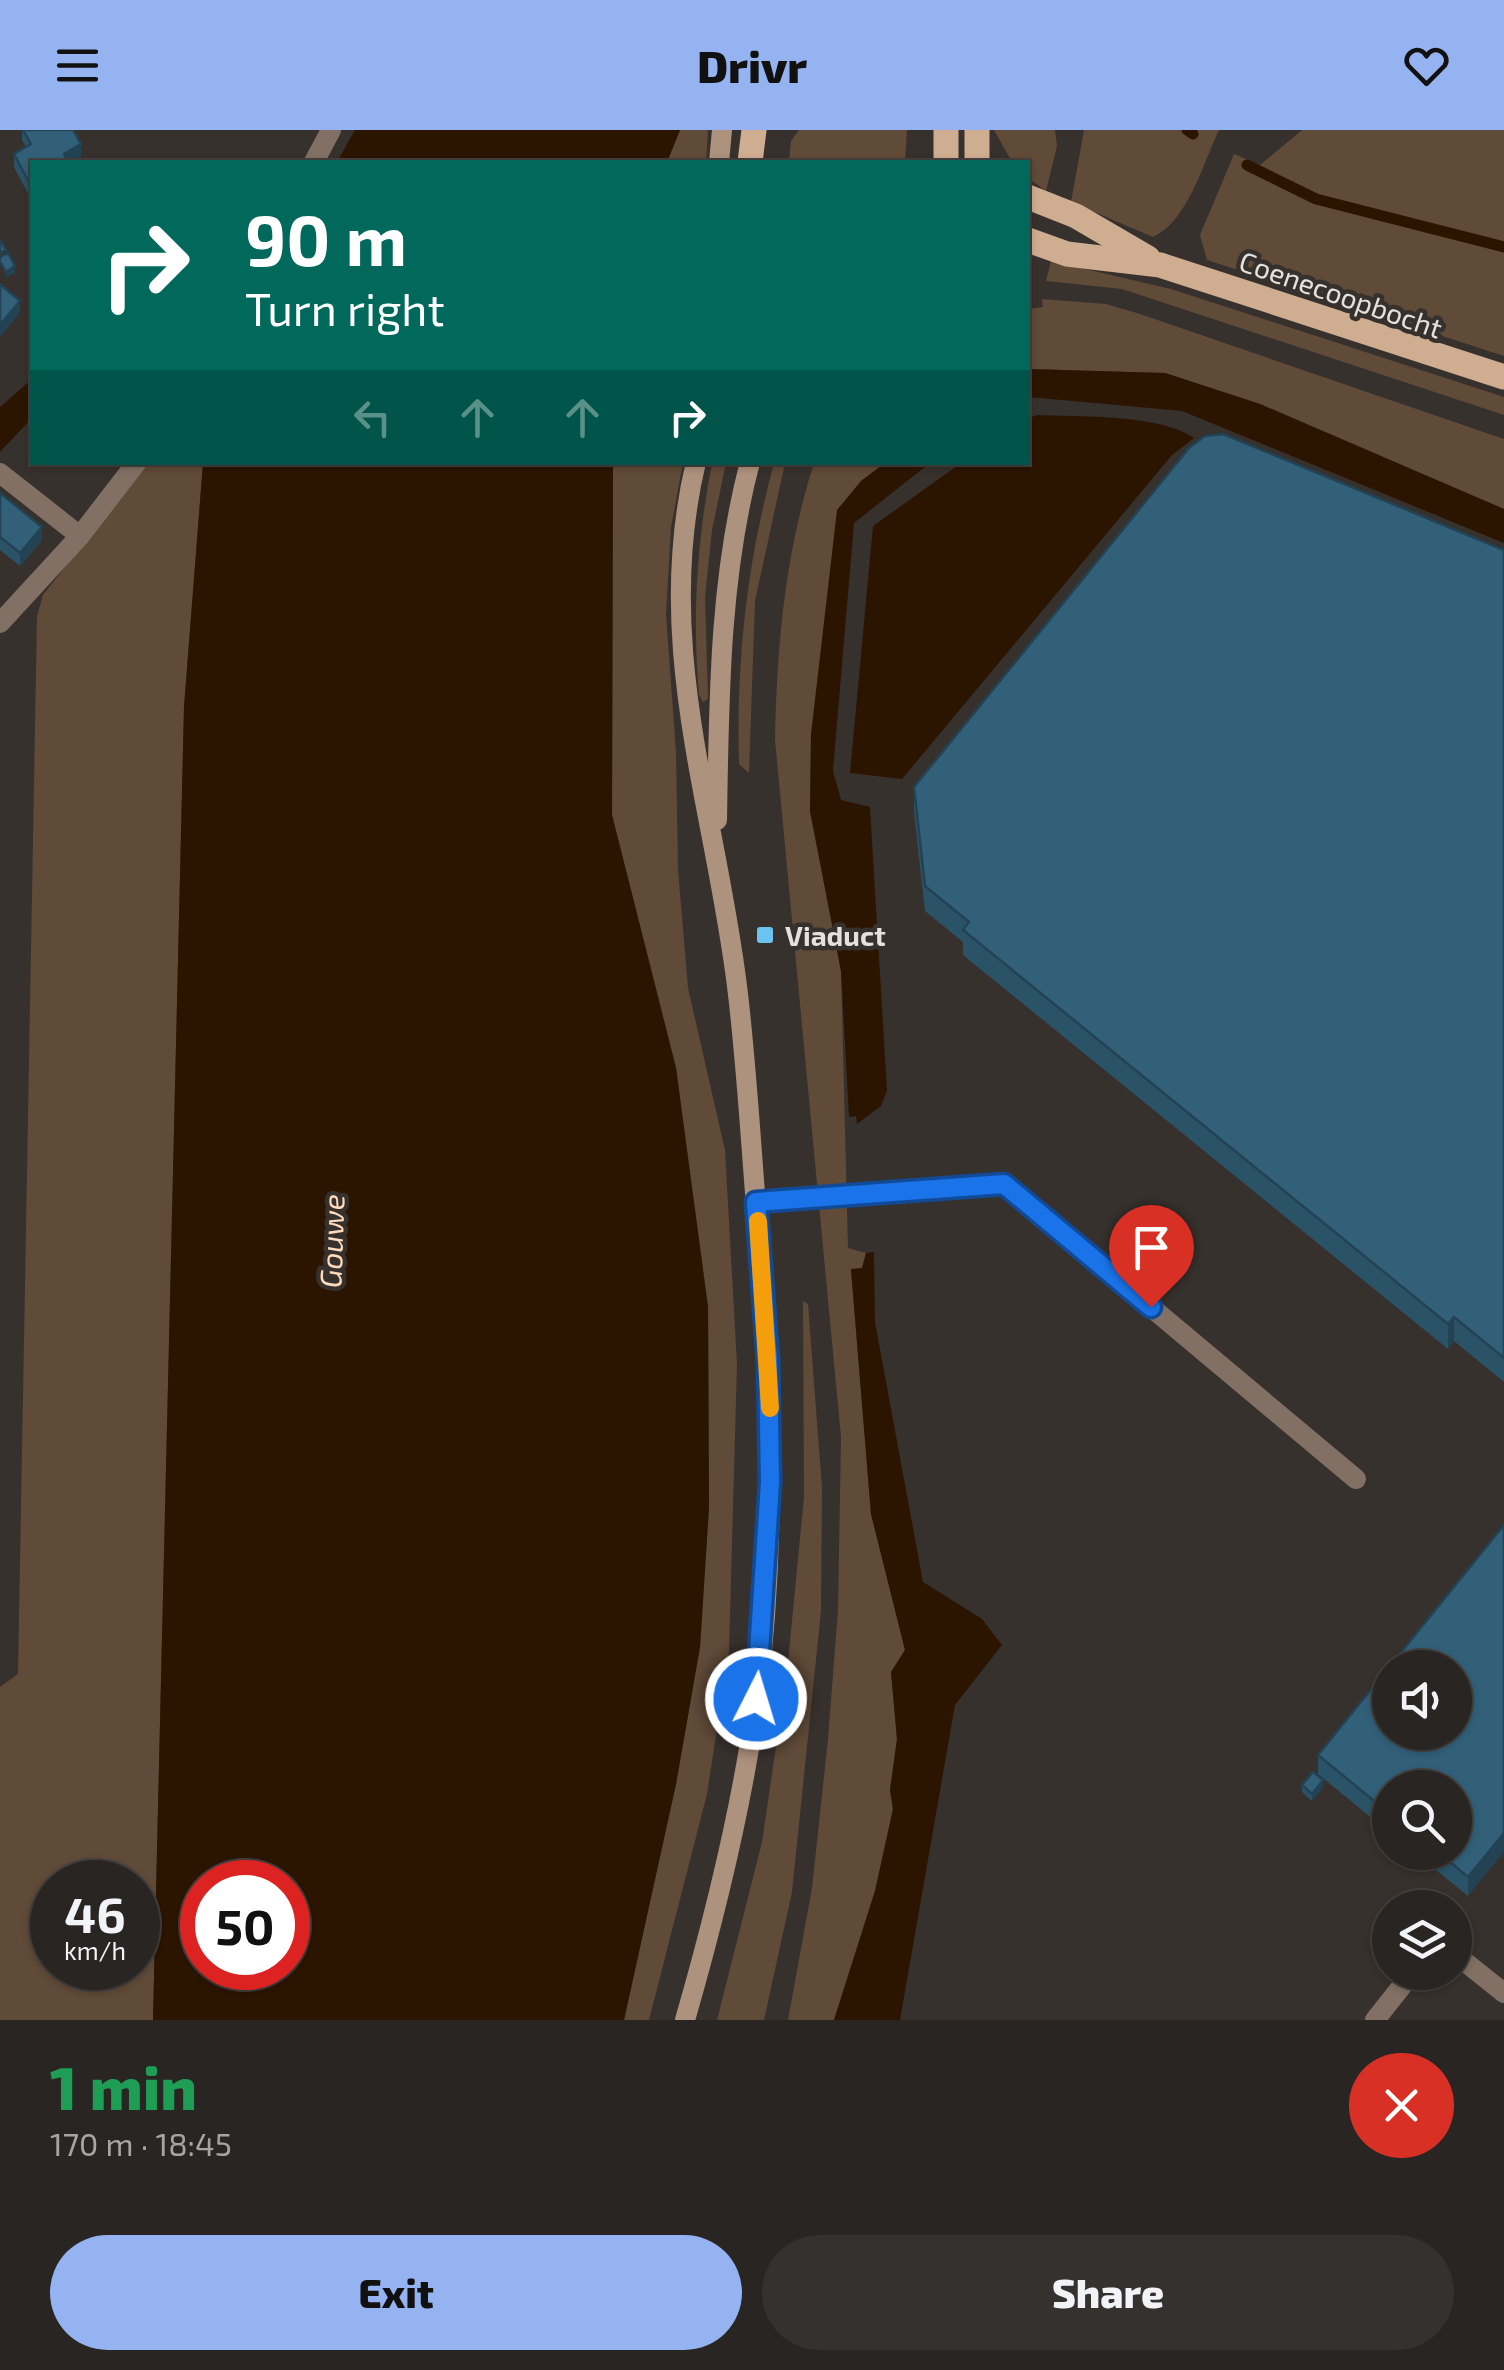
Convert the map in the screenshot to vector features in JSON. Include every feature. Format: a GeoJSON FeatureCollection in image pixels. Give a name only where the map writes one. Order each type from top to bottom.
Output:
{"type":"FeatureCollection","features":[{"type":"Feature","properties":{"kind":"main road"},"geometry":{"type":"LineString","coordinates":[[719,160],[722,130]]}},
{"type":"Feature","properties":{"kind":"main road"},"geometry":{"type":"LineString","coordinates":[[750,160],[754,130]]}},
{"type":"Feature","properties":{"kind":"main road"},"geometry":{"type":"LineString","coordinates":[[945,160],[946,130]]}},
{"type":"Feature","properties":{"kind":"main road"},"geometry":{"type":"LineString","coordinates":[[976,160],[977,130]]}},
{"type":"Feature","properties":{"kind":"main road","name":"Coenecoopbocht"},"geometry":{"type":"LineString","coordinates":[[1030,198],[1076,216],[1160,265]]}},
{"type":"Feature","properties":{"kind":"main road","name":"Coenecoopbocht"},"geometry":{"type":"LineString","coordinates":[[1030,241],[1067,254],[1160,265],[1504,377]]}},
{"type":"Feature","properties":{"kind":"main road"},"geometry":{"type":"LineString","coordinates":[[685,2020],[736,1820],[761,1652],[770,1542],[770,1417],[737,985],[685,703],[680,639],[684,531],[695,465]]}},
{"type":"Feature","properties":{"kind":"main road"},"geometry":{"type":"LineString","coordinates":[[716,857],[722,643],[734,541],[749,465]]}},
{"type":"Feature","properties":{"kind":"street"},"geometry":{"type":"LineString","coordinates":[[315,160],[332,130]]}},
{"type":"Feature","properties":{"kind":"street"},"geometry":{"type":"LineString","coordinates":[[0,623],[80,536],[135,465]]}},
{"type":"Feature","properties":{"kind":"street"},"geometry":{"type":"LineString","coordinates":[[1,474],[80,536]]}},
{"type":"Feature","properties":{"kind":"street"},"geometry":{"type":"LineString","coordinates":[[756,1202],[1004,1184],[1356,1479]]}},
{"type":"Feature","properties":{"kind":"street"},"geometry":{"type":"LineString","coordinates":[[1472,1968],[1504,1994]]}},
{"type":"Feature","properties":{"kind":"street"},"geometry":{"type":"LineString","coordinates":[[1375,2020],[1399,1990]]}},
{"type":"Feature","properties":{"kind":"shaded area"},"geometry":{"type":"Polygon","coordinates":[[[680,130],[708,130],[706,160],[668,160],[680,130]]]}},
{"type":"Feature","properties":{"kind":"shaded area"},"geometry":{"type":"Polygon","coordinates":[[[799,130],[907,130],[905,160],[789,160],[791,141],[799,130]]]}},
{"type":"Feature","properties":{"kind":"shaded area"},"geometry":{"type":"Polygon","coordinates":[[[994,130],[1055,130],[1057,146],[1046,191],[1030,179],[1030,160],[1011,160],[994,130]]]}},
{"type":"Feature","properties":{"kind":"shaded area"},"geometry":{"type":"Polygon","coordinates":[[[1084,130],[1219,130],[1185,205],[1153,237],[1071,202],[1084,130]]]}},
{"type":"Feature","properties":{"kind":"shaded area"},"geometry":{"type":"Polygon","coordinates":[[[1302,130],[1504,130],[1504,356],[1207,260],[1200,235],[1234,154],[1260,165],[1302,130]]]}},
{"type":"Feature","properties":{"kind":"shaded area"},"geometry":{"type":"Polygon","coordinates":[[[1051,261],[1171,289],[1504,397],[1504,415],[1122,289],[1046,281],[1051,261]]]}},
{"type":"Feature","properties":{"kind":"shaded area"},"geometry":{"type":"Polygon","coordinates":[[[1042,299],[1106,304],[1504,439],[1504,509],[1260,404],[1165,373],[1030,369],[1030,309],[1043,307],[1042,299]]]}},
{"type":"Feature","properties":{"kind":"shaded area"},"geometry":{"type":"Polygon","coordinates":[[[145,465],[203,465],[184,707],[157,1860],[30,1860],[30,1990],[154,1990],[153,2020],[0,2020],[0,1687],[18,1674],[37,616],[43,595],[145,465]]]}},
{"type":"Feature","properties":{"kind":"shaded area"},"geometry":{"type":"Polygon","coordinates":[[[613,465],[683,465],[671,527],[666,614],[676,752],[678,870],[688,988],[725,1150],[737,1364],[729,1651],[707,1794],[649,2020],[624,2020],[676,1784],[700,1647],[709,1507],[708,1307],[676,1068],[612,815],[613,465]]]}},
{"type":"Feature","properties":{"kind":"shaded area"},"geometry":{"type":"Polygon","coordinates":[[[712,465],[726,465],[712,530],[705,597],[708,699],[703,702],[699,695],[696,607],[712,465]]]}},
{"type":"Feature","properties":{"kind":"shaded area"},"geometry":{"type":"Polygon","coordinates":[[[774,465],[785,465],[755,601],[749,773],[739,764],[739,687],[757,537],[774,465]]]}},
{"type":"Feature","properties":{"kind":"shaded area"},"geometry":{"type":"Polygon","coordinates":[[[813,465],[883,465],[861,481],[811,734],[810,811],[841,971],[848,1248],[866,1253],[862,1269],[851,1270],[871,1514],[905,1650],[891,1672],[897,1739],[890,1790],[893,1809],[875,1891],[834,2020],[788,2020],[812,1888],[828,1739],[838,1610],[841,1437],[775,740],[784,600],[813,465]]]}},
{"type":"Feature","properties":{"kind":"shaded area"},"geometry":{"type":"Polygon","coordinates":[[[803,1301],[808,1304],[822,1488],[821,1611],[792,1892],[764,2020],[717,2020],[762,1842],[787,1672],[804,1497],[803,1301]]]}},
{"type":"Feature","properties":{"kind":"water"},"geometry":{"type":"Polygon","coordinates":[[[355,130],[680,130],[668,160],[338,160],[355,130]]]}},
{"type":"Feature","properties":{"kind":"water"},"geometry":{"type":"Polygon","coordinates":[[[1030,369],[1165,373],[1260,404],[1504,509],[1504,543],[1182,411],[1030,397],[1030,369]]]}},
{"type":"Feature","properties":{"kind":"water"},"geometry":{"type":"Polygon","coordinates":[[[30,381],[30,420],[0,452],[0,407],[30,381]]]}},
{"type":"Feature","properties":{"kind":"water"},"geometry":{"type":"Polygon","coordinates":[[[1030,417],[1141,421],[1179,430],[1194,438],[1172,455],[902,779],[850,773],[873,526],[958,465],[1030,465],[1030,417]]]}},
{"type":"Feature","properties":{"kind":"water","name":"Gouwe"},"geometry":{"type":"Polygon","coordinates":[[[203,465],[613,465],[612,815],[676,1068],[708,1307],[709,1507],[700,1647],[676,1784],[624,2020],[153,2020],[154,1990],[160,1990],[160,1860],[157,1860],[184,707],[203,465]]]}},
{"type":"Feature","properties":{"kind":"water"},"geometry":{"type":"Polygon","coordinates":[[[882,465],[927,465],[854,523],[833,771],[841,800],[870,807],[887,1091],[881,1106],[857,1124],[856,1116],[849,1117],[841,971],[810,811],[811,734],[837,510],[861,481],[882,465]]]}},
{"type":"Feature","properties":{"kind":"water"},"geometry":{"type":"Polygon","coordinates":[[[874,1252],[875,1322],[923,1582],[982,1619],[1002,1645],[955,1705],[900,2020],[834,2020],[875,1891],[893,1809],[890,1790],[897,1739],[891,1672],[905,1650],[871,1514],[851,1269],[862,1268],[866,1253],[874,1252]]]}},
{"type":"Feature","properties":{"kind":"building"},"geometry":{"type":"Polygon","coordinates":[[[23,130],[73,130],[81,144],[64,154],[67,160],[30,160],[30,184],[14,154],[31,144],[23,130]]]}},
{"type":"Feature","properties":{"kind":"building"},"geometry":{"type":"Polygon","coordinates":[[[8,253],[15,266],[6,272],[0,257],[8,253]]]}},
{"type":"Feature","properties":{"kind":"building"},"geometry":{"type":"Polygon","coordinates":[[[0,284],[20,301],[0,325],[0,284]]]}},
{"type":"Feature","properties":{"kind":"building"},"geometry":{"type":"Polygon","coordinates":[[[1223,434],[1504,550],[1504,1358],[1454,1317],[1448,1324],[963,930],[969,922],[925,886],[914,787],[1189,448],[1205,436],[1223,434]]]}},
{"type":"Feature","properties":{"kind":"building"},"geometry":{"type":"Polygon","coordinates":[[[0,493],[42,527],[20,553],[0,537],[0,493]]]}},
{"type":"Feature","properties":{"kind":"building"},"geometry":{"type":"Polygon","coordinates":[[[1504,1525],[1504,1833],[1468,1877],[1460,1870],[1472,1870],[1472,1770],[1372,1770],[1372,1799],[1318,1755],[1372,1688],[1372,1750],[1472,1750],[1472,1650],[1403,1650],[1504,1525]]]}},
{"type":"Feature","properties":{"kind":"building"},"geometry":{"type":"Polygon","coordinates":[[[1313,1772],[1323,1780],[1312,1794],[1302,1785],[1313,1772]]]}},
{"type":"Feature","properties":{"kind":"waterway"},"geometry":{"type":"LineString","coordinates":[[1187,130],[1193,134]]}},
{"type":"Feature","properties":{"kind":"waterway"},"geometry":{"type":"LineString","coordinates":[[1247,165],[1316,199],[1504,247]]}},
{"type":"Feature","properties":{"kind":"slow traffic"},"geometry":{"type":"LineString","coordinates":[[758,1221],[770,1408]]}},
{"type":"Feature","properties":{"kind":"place","name":"Viaduct"},"geometry":{"type":"Point","coordinates":[765,935]}},
{"type":"Feature","properties":{"kind":"route"},"geometry":{"type":"LineString","coordinates":[[756,1699],[770,1542],[768,1360],[756,1202],[1004,1184],[1151,1307]]}}]}
